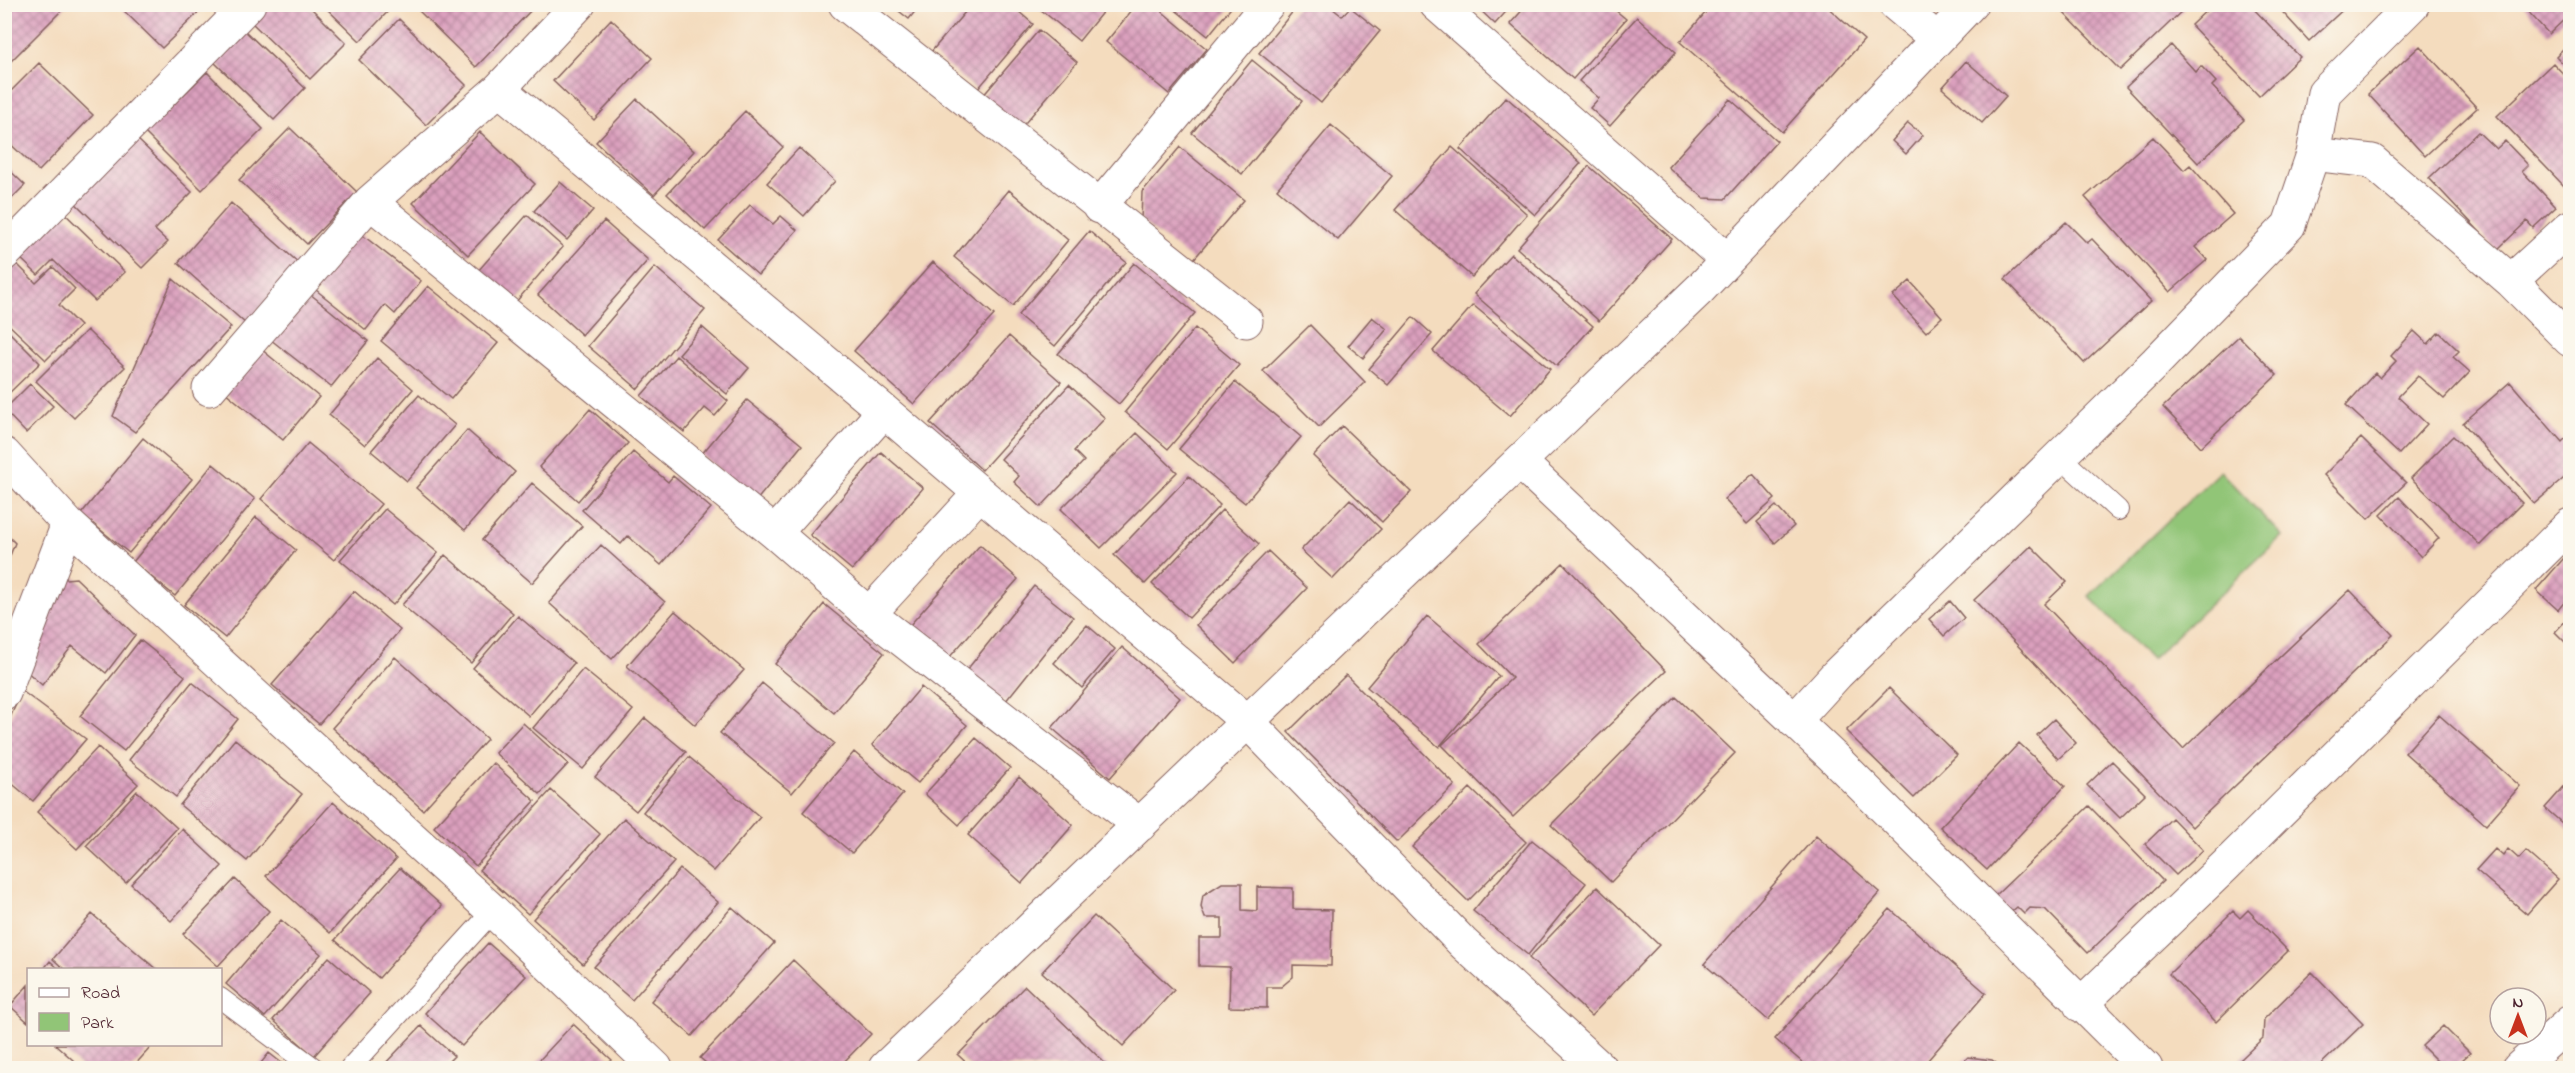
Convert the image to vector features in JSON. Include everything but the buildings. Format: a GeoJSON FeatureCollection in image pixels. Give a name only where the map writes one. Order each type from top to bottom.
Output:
{"type":"FeatureCollection","features":[{"type":"Feature","properties":{"kind":"street"},"geometry":{"type":"LineString","coordinates":[[4,254],[249,4]]}},
{"type":"Feature","properties":{"kind":"street"},"geometry":{"type":"LineString","coordinates":[[209,389],[370,202],[499,89],[579,4]]}},
{"type":"Feature","properties":{"kind":"street"},"geometry":{"type":"LineString","coordinates":[[845,4],[1246,321]]}},
{"type":"Feature","properties":{"kind":"street"},"geometry":{"type":"LineString","coordinates":[[1099,207],[1268,4]]}},
{"type":"Feature","properties":{"kind":"street"},"geometry":{"type":"LineString","coordinates":[[1436,4],[1727,260]]}},
{"type":"Feature","properties":{"kind":"street"},"geometry":{"type":"LineString","coordinates":[[1895,4],[1937,39]]}},
{"type":"Feature","properties":{"kind":"street"},"geometry":{"type":"LineString","coordinates":[[885,1068],[1520,462],[1727,260],[1971,4]]}},
{"type":"Feature","properties":{"kind":"street"},"geometry":{"type":"LineString","coordinates":[[1794,721],[1837,674],[2156,362],[2289,225],[2313,154],[2324,93],[2413,4]]}},
{"type":"Feature","properties":{"kind":"street"},"geometry":{"type":"LineString","coordinates":[[499,89],[884,411],[1248,722],[1464,944],[1600,1068]]}},
{"type":"Feature","properties":{"kind":"street"},"geometry":{"type":"LineString","coordinates":[[2313,154],[2372,161],[2511,281],[2571,340]]}},
{"type":"Feature","properties":{"kind":"street"},"geometry":{"type":"LineString","coordinates":[[370,202],[775,532],[869,614],[1140,825]]}},
{"type":"Feature","properties":{"kind":"street"},"geometry":{"type":"LineString","coordinates":[[2511,281],[2571,227]]}},
{"type":"Feature","properties":{"kind":"street"},"geometry":{"type":"LineString","coordinates":[[775,532],[884,411]]}},
{"type":"Feature","properties":{"kind":"street"},"geometry":{"type":"LineString","coordinates":[[4,454],[68,524],[493,911],[657,1068]]}},
{"type":"Feature","properties":{"kind":"street"},"geometry":{"type":"LineString","coordinates":[[1520,462],[1794,721],[2146,1068]]}},
{"type":"Feature","properties":{"kind":"street"},"geometry":{"type":"LineString","coordinates":[[869,614],[980,493]]}},
{"type":"Feature","properties":{"kind":"street"},"geometry":{"type":"LineString","coordinates":[[4,693],[68,524]]}},
{"type":"Feature","properties":{"kind":"street"},"geometry":{"type":"LineString","coordinates":[[2080,1005],[2225,866],[2571,525]]}},
{"type":"Feature","properties":{"kind":"street"},"geometry":{"type":"LineString","coordinates":[[2519,1068],[2571,1022]]}},
{"type":"Feature","properties":{"kind":"lane"},"geometry":{"type":"LineString","coordinates":[[2059,456],[2118,510]]}},
{"type":"Feature","properties":{"kind":"lane"},"geometry":{"type":"LineString","coordinates":[[350,1068],[493,911]]}},
{"type":"Feature","properties":{"kind":"lane"},"geometry":{"type":"LineString","coordinates":[[222,999],[314,1068]]}},
{"type":"Feature","properties":{"kind":"green space"},"geometry":{"type":"Polygon","coordinates":[[[2220,471],[2282,536],[2151,660],[2089,596],[2220,471]]]}}]}
